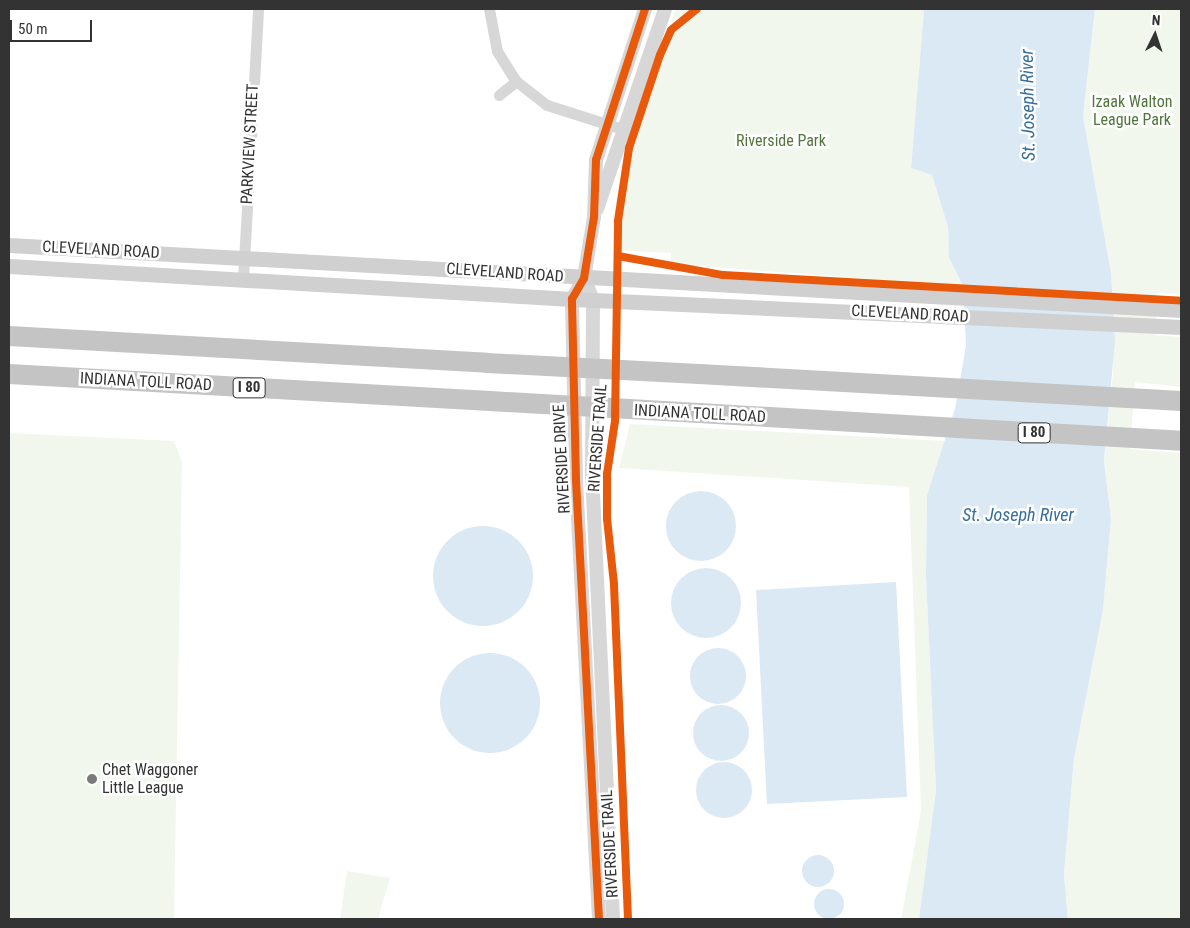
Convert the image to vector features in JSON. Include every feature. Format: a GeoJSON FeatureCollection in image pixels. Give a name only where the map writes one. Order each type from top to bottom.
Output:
{"type":"FeatureCollection","features":[{"type":"Feature","properties":{"kind":"highway"},"geometry":{"type":"LineString","coordinates":[[9,336],[1181,401]]}},
{"type":"Feature","properties":{"kind":"highway","name":"INDIANA TOLL ROAD"},"geometry":{"type":"LineString","coordinates":[[9,374],[1181,441]]}},
{"type":"Feature","properties":{"kind":"main road","name":"CLEVELAND ROAD"},"geometry":{"type":"LineString","coordinates":[[9,245],[1181,310]]}},
{"type":"Feature","properties":{"kind":"main road","name":"CLEVELAND ROAD"},"geometry":{"type":"LineString","coordinates":[[9,266],[572,299],[1181,328]]}},
{"type":"Feature","properties":{"kind":"street","name":"PARKVIEW STREET"},"geometry":{"type":"LineString","coordinates":[[243,280],[258,9]]}},
{"type":"Feature","properties":{"kind":"street"},"geometry":{"type":"LineString","coordinates":[[489,9],[497,51],[516,81],[547,105],[622,129]]}},
{"type":"Feature","properties":{"kind":"street"},"geometry":{"type":"LineString","coordinates":[[572,299],[584,278],[594,217],[596,160],[605,124],[645,9]]}},
{"type":"Feature","properties":{"kind":"street"},"geometry":{"type":"LineString","coordinates":[[594,217],[622,129],[665,9]]}},
{"type":"Feature","properties":{"kind":"street"},"geometry":{"type":"LineString","coordinates":[[499,95],[516,81]]}},
{"type":"Feature","properties":{"kind":"street","name":"RIVERSIDE DRIVE"},"geometry":{"type":"LineString","coordinates":[[584,278],[593,300],[592,473],[613,919]]}},
{"type":"Feature","properties":{"kind":"street","name":"RIVERSIDE DRIVE"},"geometry":{"type":"LineString","coordinates":[[572,299],[576,479],[599,919]]}},
{"type":"Feature","properties":{"kind":"green space","name":"Riverside Park"},"geometry":{"type":"Polygon","coordinates":[[[676,9],[924,9],[911,168],[932,175],[948,227],[949,258],[963,286],[671,264],[671,253],[614,250],[613,218],[626,146],[676,9]]]}},
{"type":"Feature","properties":{"kind":"green space","name":"Izaak Walton League Park"},"geometry":{"type":"Polygon","coordinates":[[[1095,9],[1181,9],[1181,294],[1157,293],[1155,335],[1181,337],[1181,387],[1135,382],[1130,449],[1181,453],[1181,919],[1068,919],[1064,874],[1074,759],[1103,610],[1111,519],[1104,461],[1113,373],[1111,273],[1083,116],[1095,9]]]}},
{"type":"Feature","properties":{"kind":"green space"},"geometry":{"type":"Polygon","coordinates":[[[630,424],[946,441],[927,495],[926,577],[936,790],[919,919],[901,919],[921,811],[909,487],[619,468],[630,424]]]}},
{"type":"Feature","properties":{"kind":"green space","name":"Chet Waggoner Little League"},"geometry":{"type":"Polygon","coordinates":[[[9,433],[174,441],[182,462],[174,919],[9,919],[9,433]]]}},
{"type":"Feature","properties":{"kind":"green space"},"geometry":{"type":"Polygon","coordinates":[[[347,871],[390,878],[378,919],[340,919],[347,871]]]}},
{"type":"Feature","properties":{"kind":"water","name":"St. Joseph River"},"geometry":{"type":"Polygon","coordinates":[[[924,9],[1095,9],[1083,116],[1111,273],[1115,341],[1104,461],[1111,519],[1103,610],[1074,759],[1064,874],[1068,919],[919,919],[936,790],[926,577],[927,495],[955,409],[966,346],[963,286],[949,258],[948,227],[932,175],[911,168],[924,9]]]}},
{"type":"Feature","properties":{"kind":"water"},"geometry":{"type":"Polygon","coordinates":[[[694,491],[708,491],[721,497],[730,506],[736,519],[734,539],[726,551],[708,561],[694,561],[681,555],[672,546],[666,533],[666,519],[672,506],[681,497],[694,491]]]}},
{"type":"Feature","properties":{"kind":"water"},"geometry":{"type":"Polygon","coordinates":[[[483,526],[502,529],[519,540],[530,557],[533,576],[530,595],[519,612],[502,623],[483,626],[464,623],[447,612],[436,595],[433,576],[436,557],[447,540],[464,529],[483,526]]]}},
{"type":"Feature","properties":{"kind":"water"},"geometry":{"type":"Polygon","coordinates":[[[706,568],[719,571],[731,578],[738,590],[741,603],[738,616],[731,628],[719,635],[706,638],[693,635],[681,628],[674,616],[671,603],[674,590],[681,578],[693,571],[706,568]]]}},
{"type":"Feature","properties":{"kind":"water"},"geometry":{"type":"Polygon","coordinates":[[[896,582],[907,797],[767,804],[756,590],[896,582]]]}},
{"type":"Feature","properties":{"kind":"water"},"geometry":{"type":"Polygon","coordinates":[[[713,648],[723,648],[738,656],[744,665],[746,676],[744,687],[738,696],[723,704],[713,704],[702,699],[695,692],[690,681],[690,671],[695,660],[702,653],[713,648]]]}},
{"type":"Feature","properties":{"kind":"water"},"geometry":{"type":"Polygon","coordinates":[[[490,653],[509,656],[526,667],[537,684],[540,703],[537,722],[526,739],[509,750],[490,753],[471,750],[454,739],[443,722],[440,703],[443,684],[454,667],[471,656],[490,653]]]}},
{"type":"Feature","properties":{"kind":"water"},"geometry":{"type":"Polygon","coordinates":[[[716,705],[726,705],[741,713],[747,722],[749,733],[747,744],[741,753],[726,761],[716,761],[705,756],[698,749],[693,738],[693,728],[698,717],[705,710],[716,705]]]}},
{"type":"Feature","properties":{"kind":"water"},"geometry":{"type":"Polygon","coordinates":[[[718,762],[730,762],[744,770],[752,784],[750,801],[744,810],[730,818],[718,818],[708,813],[701,806],[696,796],[696,784],[701,774],[708,767],[718,762]]]}},
{"type":"Feature","properties":{"kind":"water"},"geometry":{"type":"Polygon","coordinates":[[[818,855],[824,856],[829,860],[833,865],[833,877],[829,882],[824,886],[818,887],[812,886],[807,882],[803,877],[802,871],[803,865],[807,860],[812,856],[818,855]]]}},
{"type":"Feature","properties":{"kind":"water"},"geometry":{"type":"Polygon","coordinates":[[[829,889],[840,893],[844,904],[840,915],[829,919],[818,915],[814,904],[818,893],[829,889]]]}},
{"type":"Feature","properties":{"kind":"cycle path","name":"RIVERSIDE TRAIL"},"geometry":{"type":"LineString","coordinates":[[599,919],[576,479],[572,299],[584,278],[594,217],[596,160],[645,9]]}},
{"type":"Feature","properties":{"kind":"cycle path","name":"RIVERSIDE TRAIL"},"geometry":{"type":"LineString","coordinates":[[628,919],[614,584],[607,519],[607,474],[615,421],[618,221],[629,148],[660,55],[671,30],[697,9]]}},
{"type":"Feature","properties":{"kind":"cycle path"},"geometry":{"type":"LineString","coordinates":[[618,256],[723,275],[1181,301]]}},
{"type":"Feature","properties":{"kind":"place","name":"Chet Waggoner Little League"},"geometry":{"type":"Point","coordinates":[92,779]}}]}
